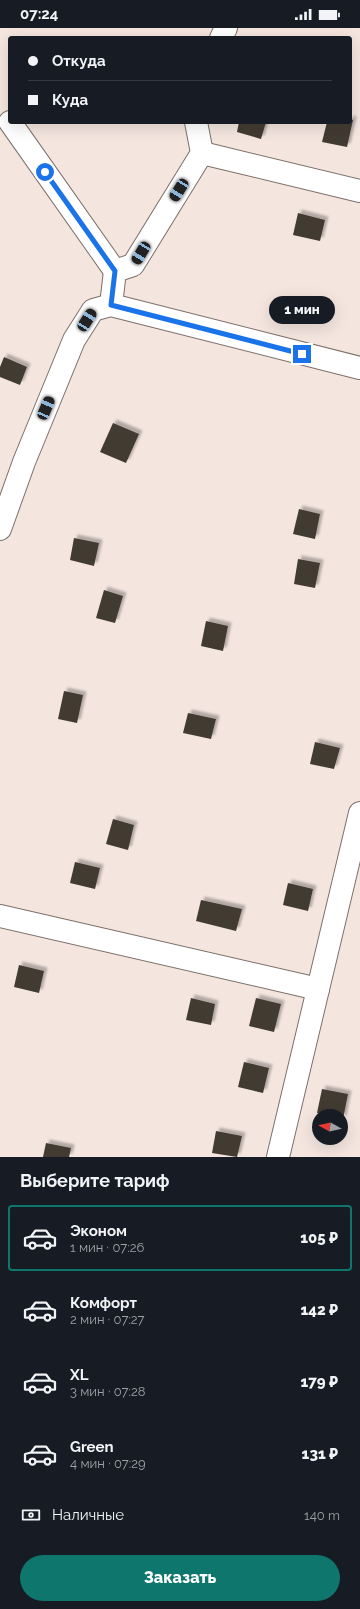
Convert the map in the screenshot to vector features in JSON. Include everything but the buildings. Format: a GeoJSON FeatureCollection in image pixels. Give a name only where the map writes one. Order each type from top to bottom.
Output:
{"type":"FeatureCollection","features":[{"type":"Feature","properties":{"kind":"street"},"geometry":{"type":"LineString","coordinates":[[0,107],[8,119]]}},
{"type":"Feature","properties":{"kind":"street"},"geometry":{"type":"LineString","coordinates":[[11,124],[115,271],[111,305]]}},
{"type":"Feature","properties":{"kind":"street"},"geometry":{"type":"LineString","coordinates":[[115,271],[133,265],[202,153],[196,124]]}},
{"type":"Feature","properties":{"kind":"street"},"geometry":{"type":"LineString","coordinates":[[202,153],[360,191]]}},
{"type":"Feature","properties":{"kind":"street"},"geometry":{"type":"LineString","coordinates":[[0,529],[24,462],[74,340],[93,310],[111,305],[360,368]]}},
{"type":"Feature","properties":{"kind":"street"},"geometry":{"type":"LineString","coordinates":[[278,1157],[360,813]]}},
{"type":"Feature","properties":{"kind":"street"},"geometry":{"type":"LineString","coordinates":[[0,916],[318,989]]}},
{"type":"Feature","properties":{"kind":"route"},"geometry":{"type":"LineString","coordinates":[[45,172],[115,271],[111,305],[302,354]]}}]}
